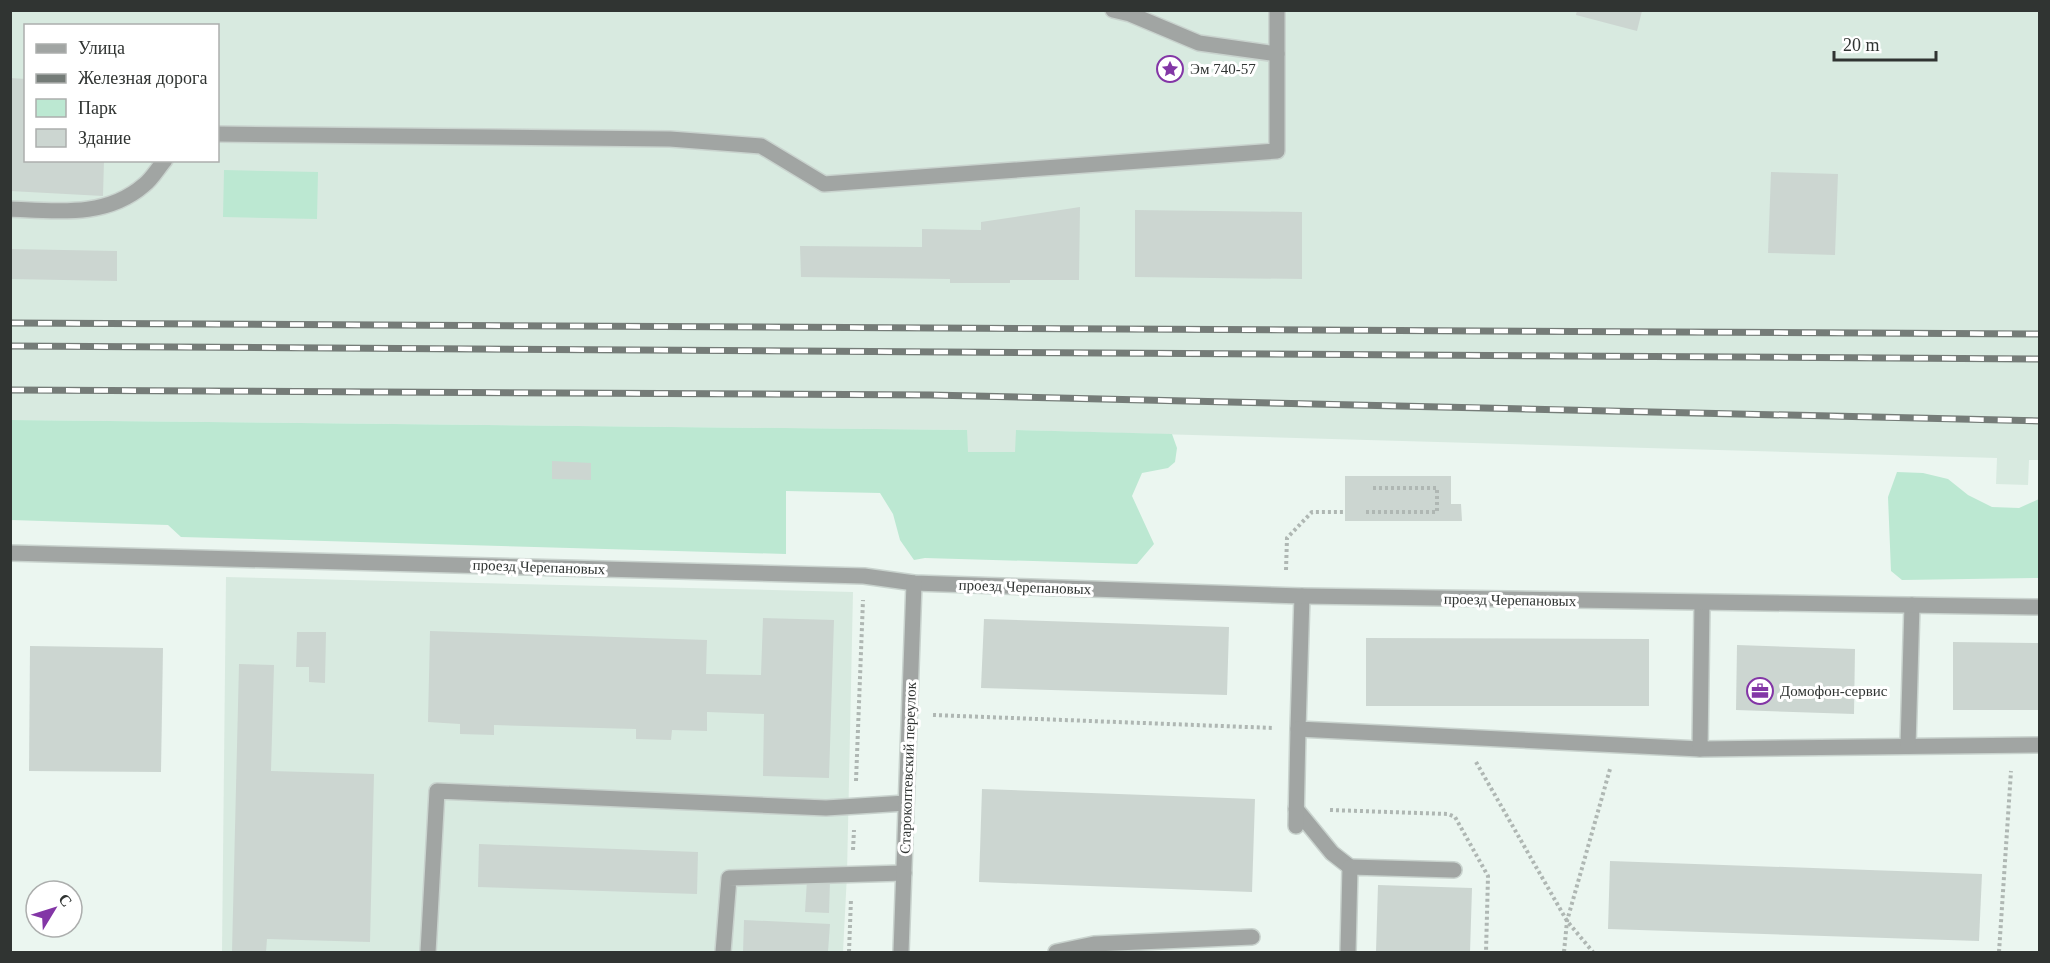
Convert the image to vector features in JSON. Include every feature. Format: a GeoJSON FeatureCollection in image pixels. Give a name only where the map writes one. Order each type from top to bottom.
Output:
{"type":"FeatureCollection","features":[{"type":"Feature","properties":{"kind":"street"},"geometry":{"type":"LineString","coordinates":[[1113,10],[1130,14],[1199,43],[1277,54]]}},
{"type":"Feature","properties":{"kind":"street"},"geometry":{"type":"LineString","coordinates":[[219,134],[670,139],[761,146],[824,184],[1277,151],[1277,10]]}},
{"type":"Feature","properties":{"kind":"street"},"geometry":{"type":"LineString","coordinates":[[10,209],[76,212],[114,205],[144,185],[163,162]]}},
{"type":"Feature","properties":{"kind":"street","name":"проезд Черепановых"},"geometry":{"type":"LineString","coordinates":[[10,553],[864,576],[914,583],[1285,596],[2040,607]]}},
{"type":"Feature","properties":{"kind":"street","name":"Старокоптевский переулок"},"geometry":{"type":"LineString","coordinates":[[901,952],[914,583]]}},
{"type":"Feature","properties":{"kind":"street"},"geometry":{"type":"LineString","coordinates":[[1296,826],[1302,596]]}},
{"type":"Feature","properties":{"kind":"street"},"geometry":{"type":"LineString","coordinates":[[1700,749],[1702,603]]}},
{"type":"Feature","properties":{"kind":"street"},"geometry":{"type":"LineString","coordinates":[[1908,746],[1912,605]]}},
{"type":"Feature","properties":{"kind":"street"},"geometry":{"type":"LineString","coordinates":[[1298,729],[1700,749],[2040,745]]}},
{"type":"Feature","properties":{"kind":"street"},"geometry":{"type":"LineString","coordinates":[[428,952],[437,791],[826,808],[906,803]]}},
{"type":"Feature","properties":{"kind":"street"},"geometry":{"type":"LineString","coordinates":[[1296,809],[1332,853],[1350,867],[1454,870]]}},
{"type":"Feature","properties":{"kind":"street"},"geometry":{"type":"LineString","coordinates":[[1348,952],[1350,867]]}},
{"type":"Feature","properties":{"kind":"street"},"geometry":{"type":"LineString","coordinates":[[723,952],[729,878],[904,873]]}},
{"type":"Feature","properties":{"kind":"street"},"geometry":{"type":"LineString","coordinates":[[1056,952],[1094,944],[1252,937]]}},
{"type":"Feature","properties":{"kind":"path"},"geometry":{"type":"LineString","coordinates":[[1366,512],[1437,512],[1437,488],[1373,489]]}},
{"type":"Feature","properties":{"kind":"path"},"geometry":{"type":"LineString","coordinates":[[1285,596],[1287,538],[1312,512],[1345,512]]}},
{"type":"Feature","properties":{"kind":"path"},"geometry":{"type":"LineString","coordinates":[[849,952],[864,576]]}},
{"type":"Feature","properties":{"kind":"path"},"geometry":{"type":"LineString","coordinates":[[910,714],[1298,729]]}},
{"type":"Feature","properties":{"kind":"path"},"geometry":{"type":"LineString","coordinates":[[1447,737],[1471,754],[1567,921],[1593,952]]}},
{"type":"Feature","properties":{"kind":"path"},"geometry":{"type":"LineString","coordinates":[[1564,952],[1567,921],[1617,745]]}},
{"type":"Feature","properties":{"kind":"path"},"geometry":{"type":"LineString","coordinates":[[1999,952],[2012,745]]}},
{"type":"Feature","properties":{"kind":"shaded area"},"geometry":{"type":"Polygon","coordinates":[[[11,11],[2039,11],[2040,460],[2029,460],[2028,485],[1996,484],[1997,458],[1016,430],[1016,452],[967,452],[967,430],[11,420],[11,11]]]}},
{"type":"Feature","properties":{"kind":"shaded area"},"geometry":{"type":"Polygon","coordinates":[[[226,577],[853,592],[847,874],[843,952],[222,952],[226,577]]]}},
{"type":"Feature","properties":{"kind":"green space"},"geometry":{"type":"Polygon","coordinates":[[[224,170],[318,172],[317,219],[223,217],[224,170]]]}},
{"type":"Feature","properties":{"kind":"green space"},"geometry":{"type":"Polygon","coordinates":[[[11,420],[967,430],[968,452],[1015,452],[1016,430],[1172,434],[1177,448],[1175,462],[1168,468],[1142,473],[1132,496],[1154,544],[1137,564],[925,558],[914,560],[900,540],[893,514],[880,493],[786,491],[786,554],[181,537],[168,525],[11,520],[11,420]]]}},
{"type":"Feature","properties":{"kind":"green space"},"geometry":{"type":"Polygon","coordinates":[[[1897,472],[1923,473],[1948,479],[1968,495],[1992,507],[2019,508],[2039,499],[2039,578],[1902,580],[1891,571],[1888,497],[1897,472]]]}},
{"type":"Feature","properties":{"kind":"building"},"geometry":{"type":"Polygon","coordinates":[[[1577,10],[1642,11],[1637,31],[1576,15],[1577,10]]]}},
{"type":"Feature","properties":{"kind":"building"},"geometry":{"type":"Polygon","coordinates":[[[10,78],[24,79],[24,162],[104,162],[103,196],[10,191],[10,78]]]}},
{"type":"Feature","properties":{"kind":"building"},"geometry":{"type":"Polygon","coordinates":[[[1771,172],[1838,174],[1835,255],[1768,253],[1771,172]]]}},
{"type":"Feature","properties":{"kind":"building"},"geometry":{"type":"Polygon","coordinates":[[[1080,207],[1079,280],[950,283],[950,279],[801,277],[800,246],[922,247],[922,229],[981,230],[981,222],[1080,207]]]}},
{"type":"Feature","properties":{"kind":"building"},"geometry":{"type":"Polygon","coordinates":[[[1135,210],[1302,212],[1302,279],[1135,277],[1135,210]]]}},
{"type":"Feature","properties":{"kind":"building"},"geometry":{"type":"Polygon","coordinates":[[[10,249],[117,251],[117,281],[10,279],[10,249]]]}},
{"type":"Feature","properties":{"kind":"building"},"geometry":{"type":"Polygon","coordinates":[[[552,461],[591,463],[591,480],[552,479],[552,461]]]}},
{"type":"Feature","properties":{"kind":"building"},"geometry":{"type":"Polygon","coordinates":[[[1345,476],[1451,476],[1451,504],[1461,504],[1462,521],[1345,521],[1345,476]]]}},
{"type":"Feature","properties":{"kind":"building"},"geometry":{"type":"Polygon","coordinates":[[[763,618],[834,620],[829,778],[763,776],[764,714],[707,712],[707,731],[672,730],[671,740],[636,739],[636,729],[494,725],[494,735],[460,734],[460,724],[428,722],[430,631],[707,640],[706,674],[761,675],[763,618]]]}},
{"type":"Feature","properties":{"kind":"building"},"geometry":{"type":"Polygon","coordinates":[[[984,619],[1229,627],[1227,695],[981,688],[984,619]]]}},
{"type":"Feature","properties":{"kind":"building"},"geometry":{"type":"Polygon","coordinates":[[[297,632],[326,632],[325,683],[309,682],[309,667],[296,667],[297,632]]]}},
{"type":"Feature","properties":{"kind":"building"},"geometry":{"type":"Polygon","coordinates":[[[1366,638],[1649,639],[1649,706],[1366,706],[1366,638]]]}},
{"type":"Feature","properties":{"kind":"building"},"geometry":{"type":"Polygon","coordinates":[[[1953,642],[2040,643],[2040,710],[1953,710],[1953,642]]]}},
{"type":"Feature","properties":{"kind":"building"},"geometry":{"type":"Polygon","coordinates":[[[1737,645],[1855,649],[1854,714],[1736,710],[1737,645]]]}},
{"type":"Feature","properties":{"kind":"building"},"geometry":{"type":"Polygon","coordinates":[[[30,646],[163,648],[161,772],[29,771],[30,646]]]}},
{"type":"Feature","properties":{"kind":"building"},"geometry":{"type":"Polygon","coordinates":[[[239,664],[274,665],[271,771],[374,774],[370,942],[267,939],[266,952],[232,952],[239,664]]]}},
{"type":"Feature","properties":{"kind":"building"},"geometry":{"type":"Polygon","coordinates":[[[982,789],[1255,799],[1252,892],[979,882],[982,789]]]}},
{"type":"Feature","properties":{"kind":"building"},"geometry":{"type":"Polygon","coordinates":[[[479,844],[698,852],[697,894],[478,887],[479,844]]]}},
{"type":"Feature","properties":{"kind":"building"},"geometry":{"type":"Polygon","coordinates":[[[1610,861],[1982,874],[1979,941],[1608,929],[1610,861]]]}},
{"type":"Feature","properties":{"kind":"building"},"geometry":{"type":"Polygon","coordinates":[[[807,880],[830,881],[829,913],[805,912],[807,880]]]}},
{"type":"Feature","properties":{"kind":"building"},"geometry":{"type":"Polygon","coordinates":[[[1378,885],[1472,888],[1470,952],[1376,952],[1378,885]]]}},
{"type":"Feature","properties":{"kind":"building"},"geometry":{"type":"Polygon","coordinates":[[[744,920],[830,924],[828,952],[743,952],[744,920]]]}},
{"type":"Feature","properties":{"kind":"railway"},"geometry":{"type":"LineString","coordinates":[[10,323],[2040,334]]}},
{"type":"Feature","properties":{"kind":"railway"},"geometry":{"type":"LineString","coordinates":[[10,346],[2040,359]]}},
{"type":"Feature","properties":{"kind":"railway"},"geometry":{"type":"LineString","coordinates":[[10,390],[931,395],[2040,421]]}},
{"type":"Feature","properties":{"kind":"place","name":"Эм 740-57"},"geometry":{"type":"Point","coordinates":[1170,69]}},
{"type":"Feature","properties":{"kind":"place","name":"Домофон-сервис"},"geometry":{"type":"Point","coordinates":[1760,691]}}]}
